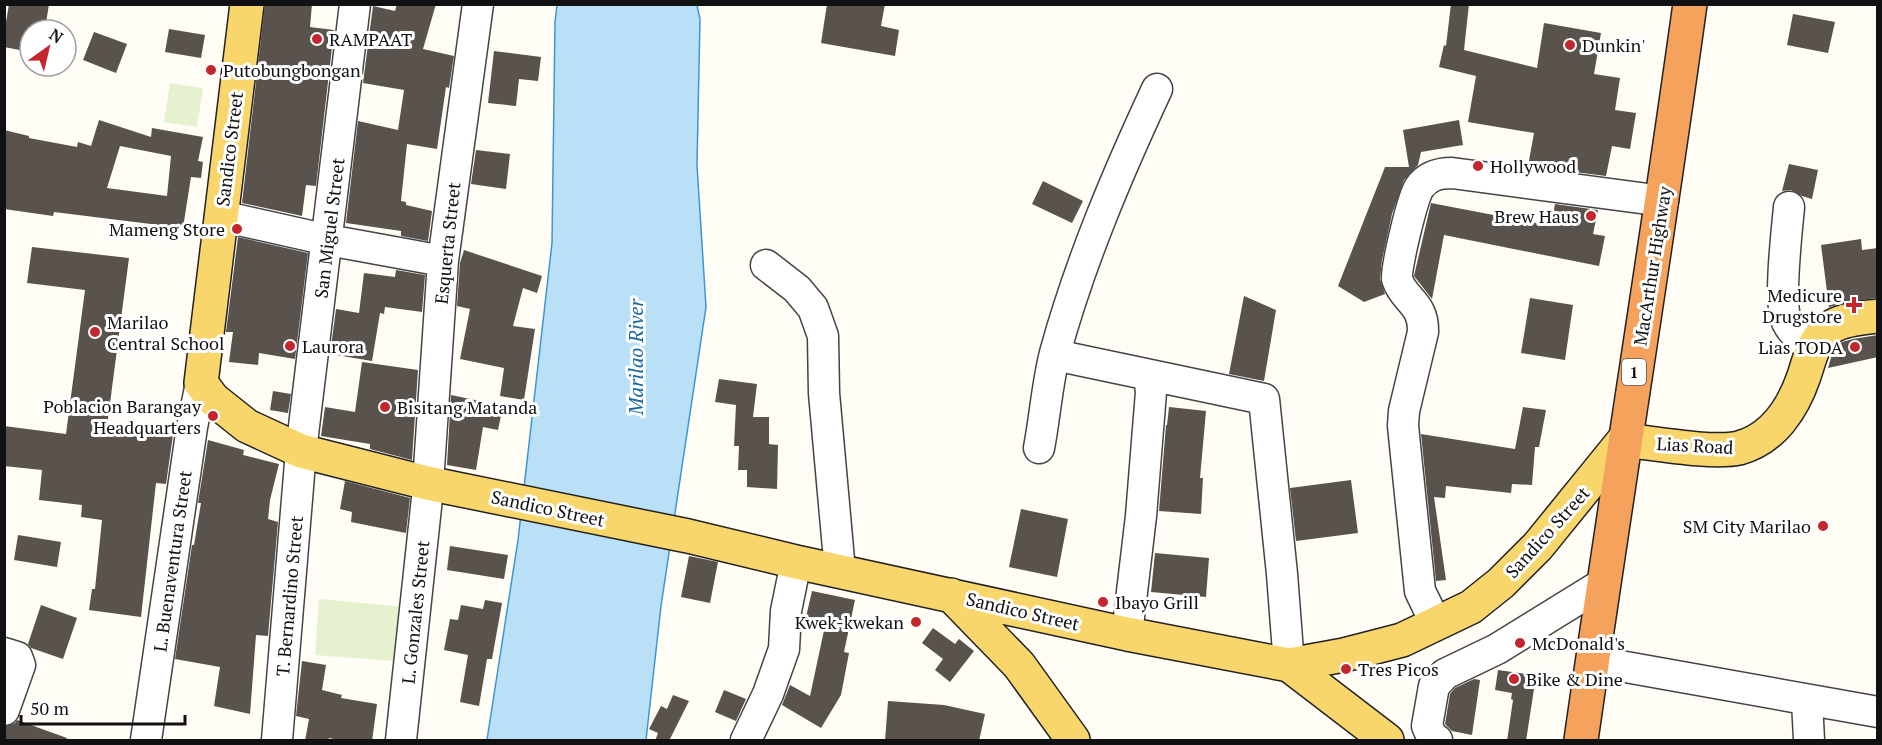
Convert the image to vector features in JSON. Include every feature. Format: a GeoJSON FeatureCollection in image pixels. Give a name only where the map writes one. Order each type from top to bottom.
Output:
{"type":"FeatureCollection","features":[{"type":"Feature","properties":{"kind":"highway","name":"MacArthur Highway"},"geometry":{"type":"LineString","coordinates":[[1581,741],[1624,440],[1663,201],[1690,4]]}},
{"type":"Feature","properties":{"kind":"main road","name":"Sandico Street"},"geometry":{"type":"LineString","coordinates":[[247,4],[201,383],[213,399],[247,426],[301,451],[427,483],[688,537],[1127,634],[1289,665],[1344,655],[1402,640],[1471,607],[1520,565],[1557,525],[1624,440]]}},
{"type":"Feature","properties":{"kind":"main road","name":"Lias Road"},"geometry":{"type":"LineString","coordinates":[[1624,440],[1715,450],[1737,449],[1754,443],[1775,426],[1792,405],[1813,349],[1828,329],[1835,325],[1878,316]]}},
{"type":"Feature","properties":{"kind":"main road"},"geometry":{"type":"LineString","coordinates":[[951,595],[1019,665],[1073,741]]}},
{"type":"Feature","properties":{"kind":"main road","name":"Sandico Street"},"geometry":{"type":"LineString","coordinates":[[1289,665],[1387,741]]}},
{"type":"Feature","properties":{"kind":"street","name":"San Miguel Street"},"geometry":{"type":"LineString","coordinates":[[301,451],[356,4]]}},
{"type":"Feature","properties":{"kind":"street","name":"Esquerta Street"},"geometry":{"type":"LineString","coordinates":[[427,483],[443,261],[478,4]]}},
{"type":"Feature","properties":{"kind":"street"},"geometry":{"type":"LineString","coordinates":[[1039,448],[1054,356],[1082,266],[1118,173],[1157,89]]}},
{"type":"Feature","properties":{"kind":"street"},"geometry":{"type":"LineString","coordinates":[[1436,624],[1420,591],[1403,426],[1404,411],[1424,322],[1417,306],[1402,288],[1396,274],[1419,188],[1430,177],[1440,173],[1452,173],[1663,201]]}},
{"type":"Feature","properties":{"kind":"street"},"geometry":{"type":"LineString","coordinates":[[1789,207],[1784,274],[1786,321],[1796,335],[1813,349]]}},
{"type":"Feature","properties":{"kind":"street"},"geometry":{"type":"LineString","coordinates":[[221,216],[328,240],[443,261]]}},
{"type":"Feature","properties":{"kind":"street"},"geometry":{"type":"LineString","coordinates":[[766,265],[797,289],[813,308],[823,336],[824,393],[840,570]]}},
{"type":"Feature","properties":{"kind":"street"},"geometry":{"type":"LineString","coordinates":[[1054,356],[1264,399],[1289,665]]}},
{"type":"Feature","properties":{"kind":"street"},"geometry":{"type":"LineString","coordinates":[[1127,634],[1141,516],[1151,392],[1149,375]]}},
{"type":"Feature","properties":{"kind":"street","name":"L. Buenaventura Street"},"geometry":{"type":"LineString","coordinates":[[146,741],[192,427],[201,383]]}},
{"type":"Feature","properties":{"kind":"street","name":"T. Bernardino Street"},"geometry":{"type":"LineString","coordinates":[[277,741],[301,451]]}},
{"type":"Feature","properties":{"kind":"street","name":"L. Gonzales Street"},"geometry":{"type":"LineString","coordinates":[[401,741],[427,483]]}},
{"type":"Feature","properties":{"kind":"street"},"geometry":{"type":"LineString","coordinates":[[747,741],[768,694],[784,649],[786,611],[796,562]]}},
{"type":"Feature","properties":{"kind":"street"},"geometry":{"type":"LineString","coordinates":[[1437,741],[1432,737],[1427,726],[1434,686],[1445,674],[1497,649],[1604,583]]}},
{"type":"Feature","properties":{"kind":"street"},"geometry":{"type":"LineString","coordinates":[[4,653],[17,657],[20,665],[4,710]]}},
{"type":"Feature","properties":{"kind":"street"},"geometry":{"type":"LineString","coordinates":[[1592,661],[1878,712]]}},
{"type":"Feature","properties":{"kind":"street"},"geometry":{"type":"LineString","coordinates":[[1807,701],[1809,741]]}},
{"type":"Feature","properties":{"kind":"green space"},"geometry":{"type":"Polygon","coordinates":[[[170,83],[203,88],[197,127],[164,122],[170,83]]]}},
{"type":"Feature","properties":{"kind":"green space"},"geometry":{"type":"Polygon","coordinates":[[[319,599],[407,607],[402,662],[315,655],[319,599]]]}},
{"type":"Feature","properties":{"kind":"water","name":"Marilao River"},"geometry":{"type":"Polygon","coordinates":[[[557,5],[697,5],[700,19],[697,165],[706,307],[661,606],[646,740],[487,740],[518,540],[552,243],[557,5]]]}},
{"type":"Feature","properties":{"kind":"building"},"geometry":{"type":"Polygon","coordinates":[[[9,4],[49,4],[47,18],[18,18],[18,50],[4,47],[9,4]]]}},
{"type":"Feature","properties":{"kind":"building"},"geometry":{"type":"Polygon","coordinates":[[[265,4],[312,4],[310,27],[334,30],[316,186],[306,185],[302,216],[242,203],[265,4]]]}},
{"type":"Feature","properties":{"kind":"building"},"geometry":{"type":"Polygon","coordinates":[[[397,4],[436,4],[423,49],[454,56],[449,88],[446,87],[437,149],[407,144],[401,201],[406,202],[406,205],[432,211],[428,241],[401,236],[401,231],[346,223],[358,121],[398,130],[404,90],[363,83],[373,6],[395,11],[397,4]]]}},
{"type":"Feature","properties":{"kind":"building"},"geometry":{"type":"Polygon","coordinates":[[[827,4],[885,4],[881,26],[899,30],[895,56],[821,43],[827,4]]]}},
{"type":"Feature","properties":{"kind":"building"},"geometry":{"type":"Polygon","coordinates":[[[1451,4],[1469,4],[1464,50],[1537,68],[1544,23],[1601,33],[1594,74],[1620,78],[1615,110],[1636,113],[1630,149],[1612,146],[1606,176],[1528,166],[1534,133],[1468,122],[1476,76],[1439,67],[1444,45],[1446,46],[1451,4]]]}},
{"type":"Feature","properties":{"kind":"building"},"geometry":{"type":"Polygon","coordinates":[[[1793,14],[1835,22],[1828,53],[1787,45],[1793,14]]]}},
{"type":"Feature","properties":{"kind":"building"},"geometry":{"type":"Polygon","coordinates":[[[169,29],[205,35],[201,58],[165,52],[169,29]]]}},
{"type":"Feature","properties":{"kind":"building"},"geometry":{"type":"Polygon","coordinates":[[[94,32],[127,44],[116,73],[83,60],[94,32]]]}},
{"type":"Feature","properties":{"kind":"building"},"geometry":{"type":"Polygon","coordinates":[[[494,51],[541,57],[538,81],[519,79],[516,106],[488,103],[494,51]]]}},
{"type":"Feature","properties":{"kind":"building"},"geometry":{"type":"Polygon","coordinates":[[[99,120],[151,137],[152,128],[203,137],[198,161],[203,162],[201,178],[191,177],[183,228],[54,212],[53,216],[4,209],[4,130],[29,136],[29,138],[77,147],[78,142],[91,146],[99,120]],[[120,146],[107,188],[167,196],[171,156],[120,146]]]}},
{"type":"Feature","properties":{"kind":"building"},"geometry":{"type":"Polygon","coordinates":[[[1459,120],[1463,145],[1421,152],[1418,165],[1404,180],[1392,214],[1382,260],[1380,279],[1385,294],[1364,302],[1338,286],[1385,167],[1409,167],[1403,130],[1459,120]]]}},
{"type":"Feature","properties":{"kind":"building"},"geometry":{"type":"Polygon","coordinates":[[[476,150],[510,154],[506,189],[471,184],[476,150]]]}},
{"type":"Feature","properties":{"kind":"building"},"geometry":{"type":"Polygon","coordinates":[[[1789,164],[1818,170],[1812,199],[1791,190],[1782,191],[1789,164]]]}},
{"type":"Feature","properties":{"kind":"building"},"geometry":{"type":"Polygon","coordinates":[[[1043,181],[1083,201],[1072,223],[1032,204],[1043,181]]]}},
{"type":"Feature","properties":{"kind":"building"},"geometry":{"type":"Polygon","coordinates":[[[1431,203],[1551,226],[1555,204],[1598,210],[1593,234],[1605,236],[1599,266],[1444,235],[1432,299],[1414,276],[1431,203]]]}},
{"type":"Feature","properties":{"kind":"building"},"geometry":{"type":"Polygon","coordinates":[[[238,237],[308,253],[295,359],[259,353],[258,365],[229,362],[233,332],[226,332],[238,237]]]}},
{"type":"Feature","properties":{"kind":"building"},"geometry":{"type":"Polygon","coordinates":[[[1861,239],[1862,250],[1878,248],[1878,298],[1851,301],[1829,307],[1821,245],[1861,239]]]}},
{"type":"Feature","properties":{"kind":"building"},"geometry":{"type":"Polygon","coordinates":[[[32,247],[129,258],[107,426],[173,435],[166,484],[156,483],[141,617],[89,610],[92,589],[95,589],[102,520],[81,517],[82,505],[39,500],[42,470],[4,466],[4,426],[66,434],[85,290],[27,283],[32,247]]]}},
{"type":"Feature","properties":{"kind":"building"},"geometry":{"type":"Polygon","coordinates":[[[464,250],[542,276],[537,293],[523,288],[513,326],[535,329],[524,400],[500,396],[504,368],[460,359],[470,309],[457,306],[460,263],[464,250]]]}},
{"type":"Feature","properties":{"kind":"building"},"geometry":{"type":"Polygon","coordinates":[[[396,270],[425,275],[422,312],[385,307],[384,314],[380,313],[372,361],[330,354],[336,309],[359,313],[364,273],[395,277],[396,270]]]}},
{"type":"Feature","properties":{"kind":"building"},"geometry":{"type":"Polygon","coordinates":[[[1244,296],[1276,310],[1264,381],[1229,374],[1244,296]]]}},
{"type":"Feature","properties":{"kind":"building"},"geometry":{"type":"Polygon","coordinates":[[[1530,298],[1573,305],[1565,360],[1521,353],[1530,298]]]}},
{"type":"Feature","properties":{"kind":"building","name":"Lias TODA"},"geometry":{"type":"Polygon","coordinates":[[[1878,335],[1878,357],[1828,368],[1833,351],[1842,342],[1878,335]]]}},
{"type":"Feature","properties":{"kind":"building"},"geometry":{"type":"Polygon","coordinates":[[[362,362],[418,370],[412,460],[370,449],[370,444],[321,436],[325,407],[355,412],[362,362]]]}},
{"type":"Feature","properties":{"kind":"building"},"geometry":{"type":"Polygon","coordinates":[[[719,379],[757,384],[753,417],[769,417],[769,444],[778,445],[777,489],[747,487],[747,470],[738,470],[739,446],[734,446],[736,405],[715,402],[719,379]]]}},
{"type":"Feature","properties":{"kind":"building"},"geometry":{"type":"Polygon","coordinates":[[[273,391],[291,394],[288,413],[270,410],[273,391]]]}},
{"type":"Feature","properties":{"kind":"building"},"geometry":{"type":"Polygon","coordinates":[[[451,395],[503,406],[498,430],[483,427],[476,470],[447,465],[451,395]]]}},
{"type":"Feature","properties":{"kind":"building"},"geometry":{"type":"Polygon","coordinates":[[[1169,407],[1206,411],[1200,478],[1203,478],[1201,514],[1159,511],[1169,407]]]}},
{"type":"Feature","properties":{"kind":"building"},"geometry":{"type":"Polygon","coordinates":[[[1523,407],[1546,410],[1539,447],[1535,447],[1532,485],[1512,484],[1511,493],[1446,486],[1445,498],[1434,497],[1446,580],[1436,581],[1421,434],[1515,449],[1523,407]]]}},
{"type":"Feature","properties":{"kind":"building"},"geometry":{"type":"Polygon","coordinates":[[[208,440],[244,450],[243,455],[279,464],[268,519],[278,522],[268,636],[256,635],[250,714],[214,706],[220,667],[175,659],[192,545],[194,545],[201,503],[198,503],[208,440]]]}},
{"type":"Feature","properties":{"kind":"building"},"geometry":{"type":"Polygon","coordinates":[[[1351,480],[1358,533],[1296,541],[1290,488],[1351,480]]]}},
{"type":"Feature","properties":{"kind":"building"},"geometry":{"type":"Polygon","coordinates":[[[345,481],[410,498],[406,533],[351,522],[352,512],[340,509],[345,481]]]}},
{"type":"Feature","properties":{"kind":"building"},"geometry":{"type":"Polygon","coordinates":[[[1021,509],[1068,519],[1057,577],[1009,567],[1021,509]]]}},
{"type":"Feature","properties":{"kind":"building"},"geometry":{"type":"Polygon","coordinates":[[[18,535],[61,542],[57,567],[14,560],[18,535]]]}},
{"type":"Feature","properties":{"kind":"building"},"geometry":{"type":"Polygon","coordinates":[[[450,546],[508,555],[504,579],[447,570],[450,546]]]}},
{"type":"Feature","properties":{"kind":"building"},"geometry":{"type":"Polygon","coordinates":[[[1155,553],[1209,558],[1206,597],[1151,592],[1155,553]]]}},
{"type":"Feature","properties":{"kind":"building"},"geometry":{"type":"Polygon","coordinates":[[[689,556],[718,562],[710,603],[681,597],[689,556]]]}},
{"type":"Feature","properties":{"kind":"building"},"geometry":{"type":"Polygon","coordinates":[[[812,591],[855,600],[844,652],[849,653],[841,695],[821,728],[782,705],[790,685],[810,696],[826,621],[806,617],[812,591]]]}},
{"type":"Feature","properties":{"kind":"building"},"geometry":{"type":"Polygon","coordinates":[[[485,600],[502,603],[492,659],[487,659],[479,706],[460,702],[468,655],[444,650],[450,619],[458,620],[461,605],[483,609],[485,600]]]}},
{"type":"Feature","properties":{"kind":"building"},"geometry":{"type":"Polygon","coordinates":[[[41,605],[77,618],[63,659],[31,648],[28,644],[41,605]]]}},
{"type":"Feature","properties":{"kind":"building"},"geometry":{"type":"Polygon","coordinates":[[[933,628],[955,644],[959,639],[974,651],[950,682],[935,670],[943,659],[922,643],[933,628]]]}},
{"type":"Feature","properties":{"kind":"building"},"geometry":{"type":"Polygon","coordinates":[[[302,661],[326,665],[322,690],[342,695],[341,698],[377,704],[372,741],[344,741],[329,738],[328,741],[305,741],[309,719],[296,716],[302,661]]]}},
{"type":"Feature","properties":{"kind":"building"},"geometry":{"type":"Polygon","coordinates":[[[1498,670],[1533,675],[1531,689],[1534,689],[1526,741],[1507,741],[1513,700],[1511,699],[1512,693],[1495,690],[1498,670]]]}},
{"type":"Feature","properties":{"kind":"building"},"geometry":{"type":"Polygon","coordinates":[[[1474,679],[1480,680],[1472,735],[1452,731],[1445,724],[1450,694],[1455,688],[1474,679]]]}},
{"type":"Feature","properties":{"kind":"building"},"geometry":{"type":"Polygon","coordinates":[[[724,690],[746,699],[736,721],[715,712],[724,690]]]}},
{"type":"Feature","properties":{"kind":"building"},"geometry":{"type":"Polygon","coordinates":[[[673,695],[689,701],[669,741],[655,741],[658,733],[649,729],[661,706],[667,709],[673,695]]]}},
{"type":"Feature","properties":{"kind":"building"},"geometry":{"type":"Polygon","coordinates":[[[888,701],[944,705],[985,714],[979,741],[885,741],[888,701]]]}},
{"type":"Feature","properties":{"kind":"building"},"geometry":{"type":"Polygon","coordinates":[[[17,720],[67,738],[66,741],[4,741],[4,727],[17,720]]]}},
{"type":"Feature","properties":{"kind":"place","name":"RAMPAAT"},"geometry":{"type":"Point","coordinates":[317,39]}},
{"type":"Feature","properties":{"kind":"place","name":"Dunkin'"},"geometry":{"type":"Point","coordinates":[1570,45]}},
{"type":"Feature","properties":{"kind":"place","name":"Putobungbongan"},"geometry":{"type":"Point","coordinates":[211,70]}},
{"type":"Feature","properties":{"kind":"place","name":"Hollywood"},"geometry":{"type":"Point","coordinates":[1478,166]}},
{"type":"Feature","properties":{"kind":"place","name":"Brew Haus"},"geometry":{"type":"Point","coordinates":[1591,216]}},
{"type":"Feature","properties":{"kind":"place","name":"Mameng Store"},"geometry":{"type":"Point","coordinates":[237,229]}},
{"type":"Feature","properties":{"kind":"place","name":"Medicure Drugstore"},"geometry":{"type":"Point","coordinates":[1854,305]}},
{"type":"Feature","properties":{"kind":"place","name":"Marilao Central School"},"geometry":{"type":"Point","coordinates":[95,332]}},
{"type":"Feature","properties":{"kind":"place","name":"Laurora"},"geometry":{"type":"Point","coordinates":[290,346]}},
{"type":"Feature","properties":{"kind":"place","name":"Lias TODA"},"geometry":{"type":"Point","coordinates":[1855,347]}},
{"type":"Feature","properties":{"kind":"place","name":"Bisitang Matanda"},"geometry":{"type":"Point","coordinates":[385,407]}},
{"type":"Feature","properties":{"kind":"place","name":"Poblacion Barangay Headquarters"},"geometry":{"type":"Point","coordinates":[213,416]}},
{"type":"Feature","properties":{"kind":"place","name":"SM City Marilao"},"geometry":{"type":"Point","coordinates":[1823,526]}},
{"type":"Feature","properties":{"kind":"place","name":"Ibayo Grill"},"geometry":{"type":"Point","coordinates":[1103,602]}},
{"type":"Feature","properties":{"kind":"place","name":"Kwek-kwekan"},"geometry":{"type":"Point","coordinates":[916,622]}},
{"type":"Feature","properties":{"kind":"place","name":"McDonald's"},"geometry":{"type":"Point","coordinates":[1520,643]}},
{"type":"Feature","properties":{"kind":"place","name":"Tres Picos"},"geometry":{"type":"Point","coordinates":[1346,669]}},
{"type":"Feature","properties":{"kind":"place","name":"Bike & Dine"},"geometry":{"type":"Point","coordinates":[1514,679]}}]}
